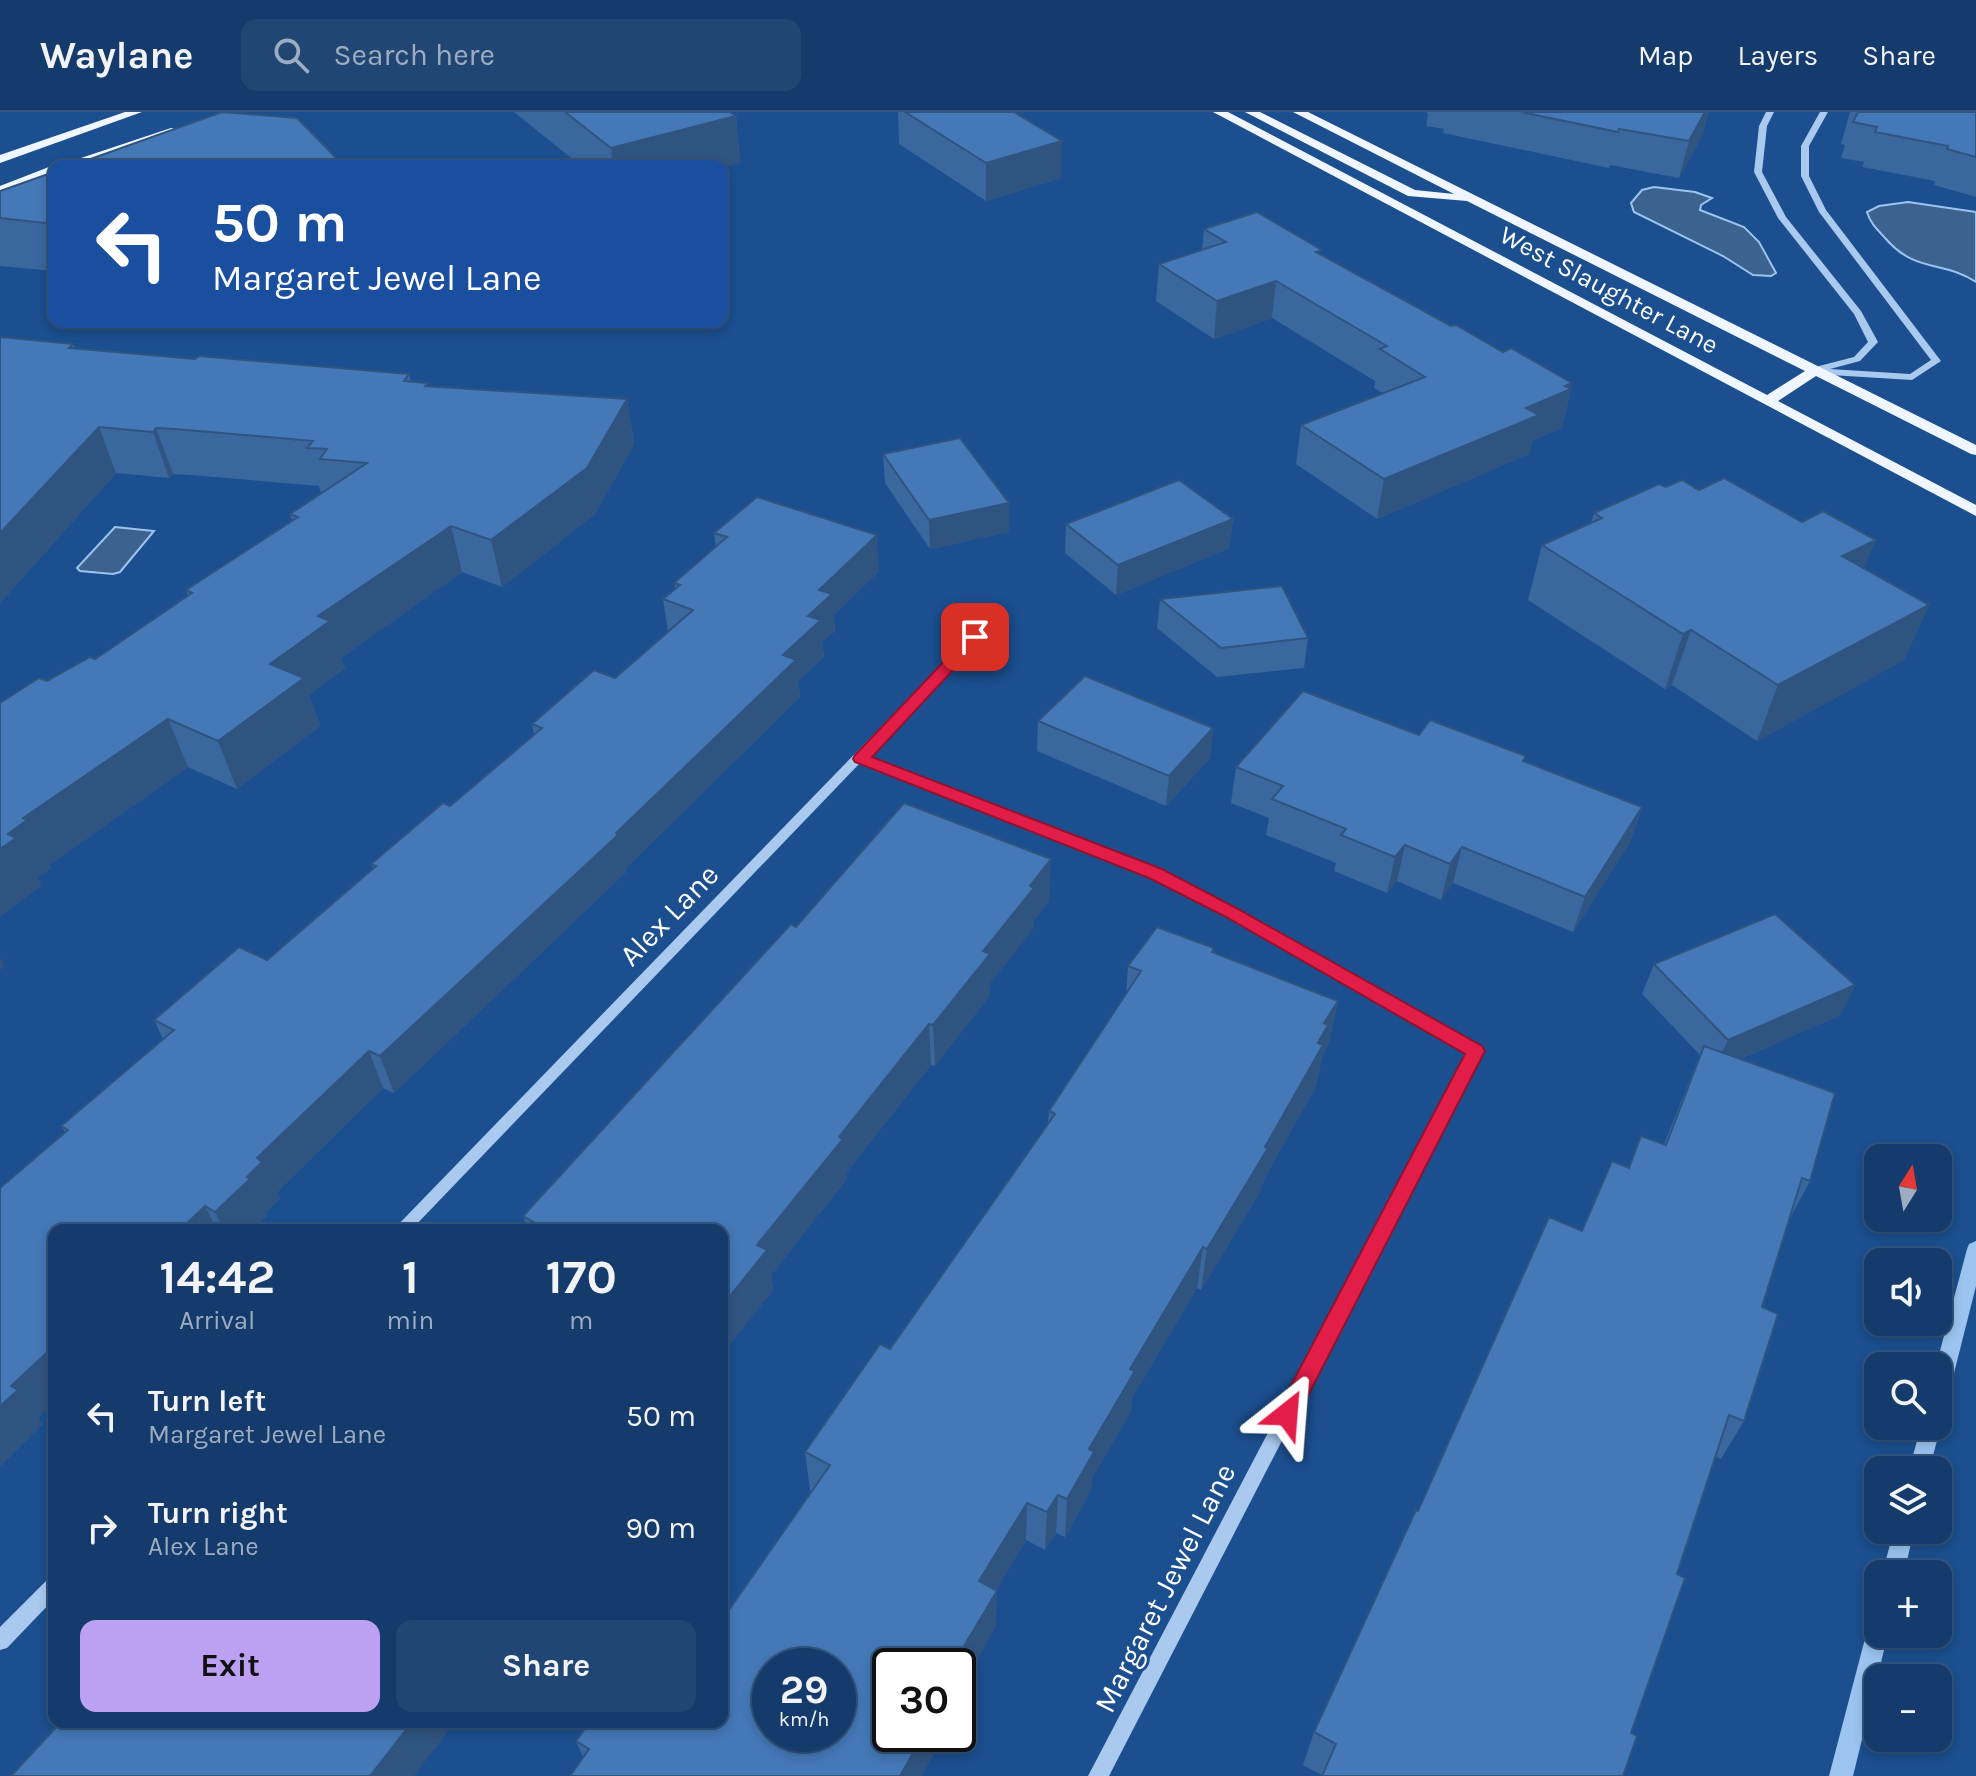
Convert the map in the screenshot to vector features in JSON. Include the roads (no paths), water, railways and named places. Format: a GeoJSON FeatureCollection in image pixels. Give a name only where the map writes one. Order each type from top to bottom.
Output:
{"type":"FeatureCollection","features":[{"type":"Feature","properties":{"kind":"main road"},"geometry":{"type":"LineString","coordinates":[[0,159],[136,112]]}},
{"type":"Feature","properties":{"kind":"main road","name":"West Slaughter Lane"},"geometry":{"type":"LineString","coordinates":[[1219,112],[1976,511]]}},
{"type":"Feature","properties":{"kind":"main road"},"geometry":{"type":"LineString","coordinates":[[1251,112],[1412,193],[1470,200]]}},
{"type":"Feature","properties":{"kind":"main road","name":"West Slaughter Lane"},"geometry":{"type":"LineString","coordinates":[[1299,112],[1976,451]]}},
{"type":"Feature","properties":{"kind":"main road"},"geometry":{"type":"LineString","coordinates":[[81,160],[189,125]]}},
{"type":"Feature","properties":{"kind":"main road"},"geometry":{"type":"LineString","coordinates":[[0,190],[48,171]]}},
{"type":"Feature","properties":{"kind":"main road"},"geometry":{"type":"LineString","coordinates":[[1768,401],[1814,371]]}},
{"type":"Feature","properties":{"kind":"street"},"geometry":{"type":"LineString","coordinates":[[1770,112],[1763,126],[1758,172],[1782,218],[1858,313],[1873,342],[1857,359],[1814,371]]}},
{"type":"Feature","properties":{"kind":"street"},"geometry":{"type":"LineString","coordinates":[[1814,371],[1912,377],[1936,361],[1822,210],[1805,176],[1805,146],[1824,112]]}},
{"type":"Feature","properties":{"kind":"street","name":"Alex Lane"},"geometry":{"type":"LineString","coordinates":[[407,1224],[861,759],[975,637]]}},
{"type":"Feature","properties":{"kind":"street","name":"Margaret Jewel Lane"},"geometry":{"type":"LineString","coordinates":[[861,759],[1155,873],[1476,1051],[1098,1776]]}},
{"type":"Feature","properties":{"kind":"street"},"geometry":{"type":"LineString","coordinates":[[0,1641],[48,1592]]}},
{"type":"Feature","properties":{"kind":"water"},"geometry":{"type":"Polygon","coordinates":[[[1654,187],[1695,192],[1712,198],[1701,205],[1700,210],[1744,227],[1759,242],[1776,273],[1771,276],[1753,275],[1723,256],[1634,212],[1631,203],[1642,190],[1654,187]]]}},
{"type":"Feature","properties":{"kind":"water"},"geometry":{"type":"Polygon","coordinates":[[[1908,202],[1976,212],[1976,282],[1964,275],[1908,257],[1880,232],[1867,212],[1879,206],[1908,202]]]}},
{"type":"Feature","properties":{"kind":"water"},"geometry":{"type":"Polygon","coordinates":[[[115,527],[154,531],[120,572],[80,571],[77,568],[115,527]]]}},
{"type":"Feature","properties":{"kind":"waterway"},"geometry":{"type":"LineString","coordinates":[[1950,1352],[1976,1249]]}},
{"type":"Feature","properties":{"kind":"waterway"},"geometry":{"type":"LineString","coordinates":[[1923,1456],[1927,1440]]}},
{"type":"Feature","properties":{"kind":"waterway"},"geometry":{"type":"LineString","coordinates":[[1896,1560],[1900,1544]]}},
{"type":"Feature","properties":{"kind":"waterway"},"geometry":{"type":"LineString","coordinates":[[1841,1776],[1874,1648]]}}]}
